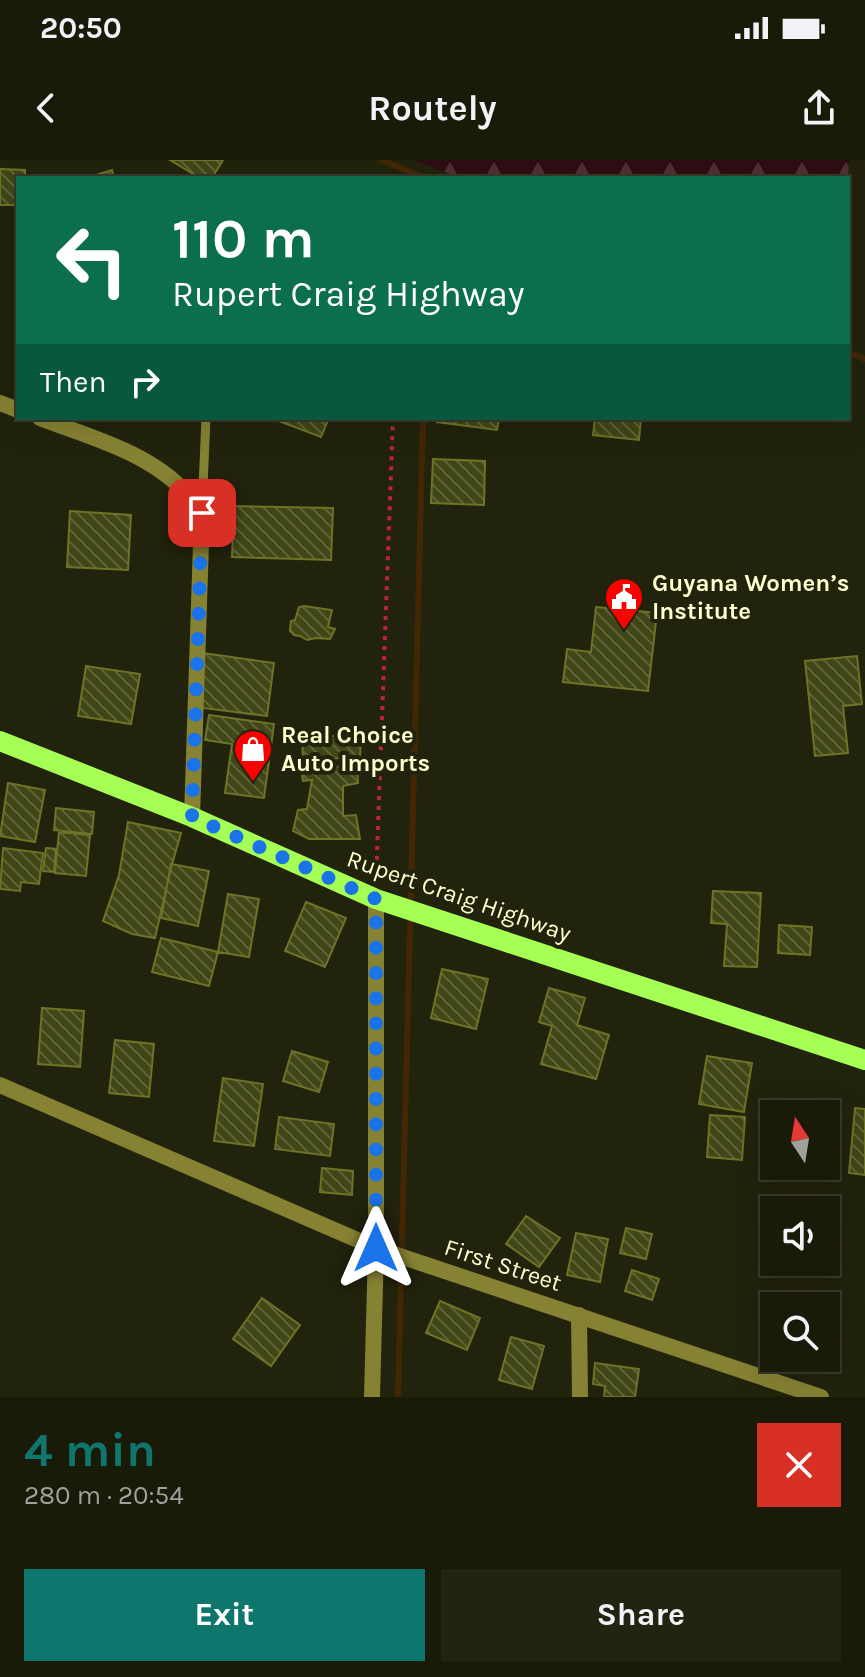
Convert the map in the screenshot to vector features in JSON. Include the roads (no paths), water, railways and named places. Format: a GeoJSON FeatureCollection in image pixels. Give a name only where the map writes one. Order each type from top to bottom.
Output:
{"type":"FeatureCollection","features":[{"type":"Feature","properties":{"kind":"main road","name":"Rupert Craig Highway"},"geometry":{"type":"LineString","coordinates":[[0,741],[192,817],[376,899],[865,1060]]}},
{"type":"Feature","properties":{"kind":"street"},"geometry":{"type":"LineString","coordinates":[[45,420],[125,451],[152,465],[185,492],[202,513],[192,817]]}},
{"type":"Feature","properties":{"kind":"street"},"geometry":{"type":"LineString","coordinates":[[372,1397],[376,1248],[376,899]]}},
{"type":"Feature","properties":{"kind":"street","name":"First Street"},"geometry":{"type":"LineString","coordinates":[[0,1085],[376,1248],[821,1397]]}},
{"type":"Feature","properties":{"kind":"street"},"geometry":{"type":"LineString","coordinates":[[579,1315],[580,1397]]}},
{"type":"Feature","properties":{"kind":"lane"},"geometry":{"type":"LineString","coordinates":[[202,513],[206,420]]}},
{"type":"Feature","properties":{"kind":"waterway"},"geometry":{"type":"LineString","coordinates":[[381,160],[420,176]]}},
{"type":"Feature","properties":{"kind":"waterway"},"geometry":{"type":"LineString","coordinates":[[850,353],[865,359]]}},
{"type":"Feature","properties":{"kind":"waterway"},"geometry":{"type":"LineString","coordinates":[[398,1397],[423,420]]}},
{"type":"Feature","properties":{"kind":"place","name":"Guyana Women’s Institute"},"geometry":{"type":"Point","coordinates":[624,631]}},
{"type":"Feature","properties":{"kind":"place","name":"Real Choice Auto Imports"},"geometry":{"type":"Point","coordinates":[253,783]}}]}
